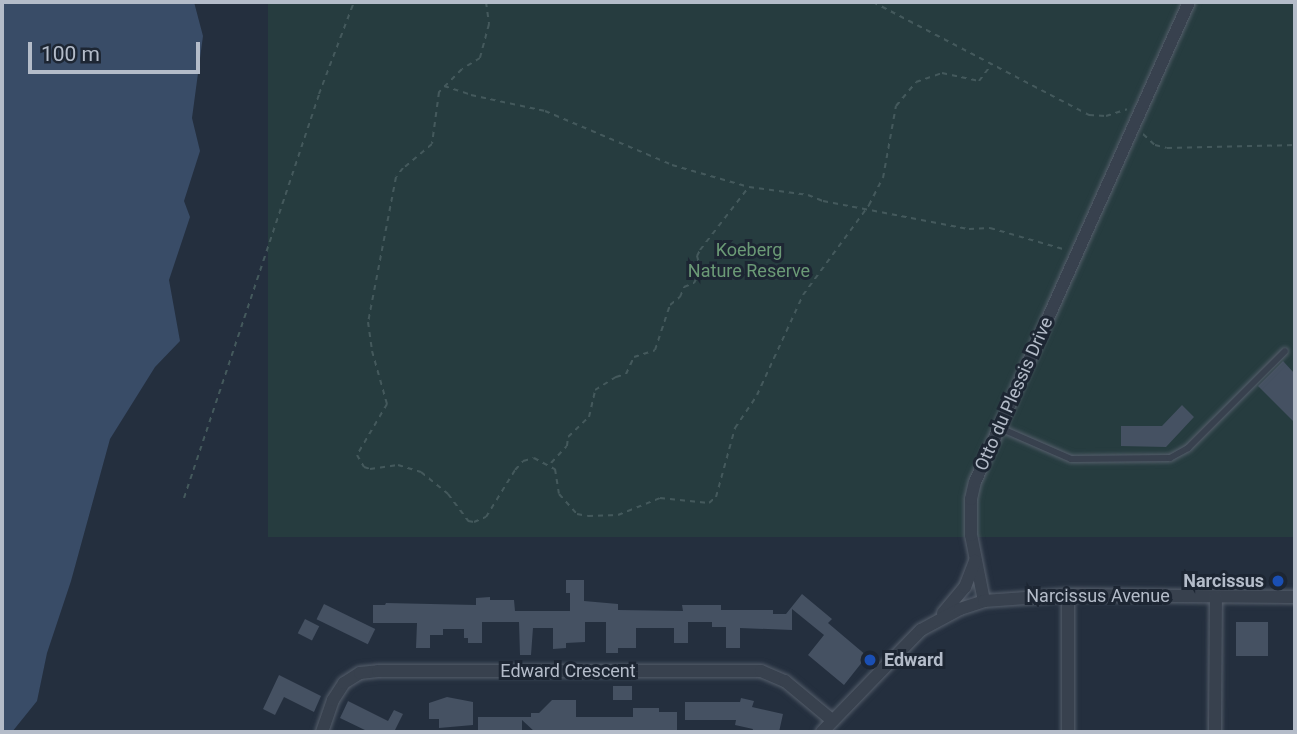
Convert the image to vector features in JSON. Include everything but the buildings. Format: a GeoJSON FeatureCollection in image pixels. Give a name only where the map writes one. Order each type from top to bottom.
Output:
{"type":"FeatureCollection","features":[{"type":"Feature","properties":{"kind":"street","name":"Otto du Plessis Drive"},"geometry":{"type":"LineString","coordinates":[[984,601],[975,560],[971,499],[998,427],[1189,2]]}},
{"type":"Feature","properties":{"kind":"street"},"geometry":{"type":"LineString","coordinates":[[822,732],[899,650],[935,620],[965,587],[975,560]]}},
{"type":"Feature","properties":{"kind":"street"},"geometry":{"type":"LineString","coordinates":[[1068,595],[1068,732]]}},
{"type":"Feature","properties":{"kind":"street","name":"Narcissus Avenue"},"geometry":{"type":"LineString","coordinates":[[984,601],[1068,595],[1295,597]]}},
{"type":"Feature","properties":{"kind":"street"},"geometry":{"type":"LineString","coordinates":[[1215,732],[1216,597]]}},
{"type":"Feature","properties":{"kind":"street"},"geometry":{"type":"LineString","coordinates":[[935,620],[984,601]]}},
{"type":"Feature","properties":{"kind":"street","name":"Edward Crescent"},"geometry":{"type":"LineString","coordinates":[[322,732],[333,700],[344,683],[360,673],[378,671],[761,671],[785,681],[833,721]]}},
{"type":"Feature","properties":{"kind":"lane"},"geometry":{"type":"LineString","coordinates":[[998,427],[1071,459],[1170,458],[1188,448],[1285,351]]}},
{"type":"Feature","properties":{"kind":"path"},"geometry":{"type":"LineString","coordinates":[[184,498],[319,94],[354,2]]}},
{"type":"Feature","properties":{"kind":"path"},"geometry":{"type":"LineString","coordinates":[[486,2],[489,24],[480,58],[443,85],[436,100],[435,138],[428,149],[402,168],[393,192],[368,322],[372,351],[387,404],[357,455],[364,467],[370,469],[398,464],[421,472],[448,494],[468,521],[474,522],[486,517],[523,461],[534,458],[550,464],[555,469],[559,494],[577,514],[601,517],[618,514],[660,498],[709,503],[720,488],[735,428],[757,395],[803,295],[871,201],[888,166],[886,152],[896,106],[916,82],[942,73],[979,81],[992,64]]}},
{"type":"Feature","properties":{"kind":"path"},"geometry":{"type":"LineString","coordinates":[[873,2],[1089,115],[1106,116],[1127,110]]}},
{"type":"Feature","properties":{"kind":"path"},"geometry":{"type":"LineString","coordinates":[[443,85],[471,95],[545,111],[673,165],[749,187],[808,195],[863,209],[969,229],[990,228],[1053,245],[1075,255]]}},
{"type":"Feature","properties":{"kind":"path"},"geometry":{"type":"LineString","coordinates":[[1134,125],[1155,145],[1167,148],[1295,145]]}},
{"type":"Feature","properties":{"kind":"path"},"geometry":{"type":"LineString","coordinates":[[550,464],[567,446],[568,437],[589,417],[595,390],[615,377],[626,374],[634,357],[655,350],[670,305],[680,297],[684,287],[694,283],[701,270],[697,256],[700,250],[749,187]]}},
{"type":"Feature","properties":{"kind":"green space","name":"Koeberg Nature Reserve"},"geometry":{"type":"Polygon","coordinates":[[[268,2],[1295,2],[1295,537],[268,537],[268,2]]]}},
{"type":"Feature","properties":{"kind":"water"},"geometry":{"type":"Polygon","coordinates":[[[2,2],[194,2],[203,36],[192,118],[200,151],[184,201],[190,217],[169,280],[180,341],[155,367],[110,439],[71,581],[47,653],[37,701],[12,732],[2,732],[2,2]]]}},
{"type":"Feature","properties":{"kind":"place","name":"Narcissus"},"geometry":{"type":"Point","coordinates":[1278,581]}},
{"type":"Feature","properties":{"kind":"place","name":"Edward"},"geometry":{"type":"Point","coordinates":[870,660]}}]}
